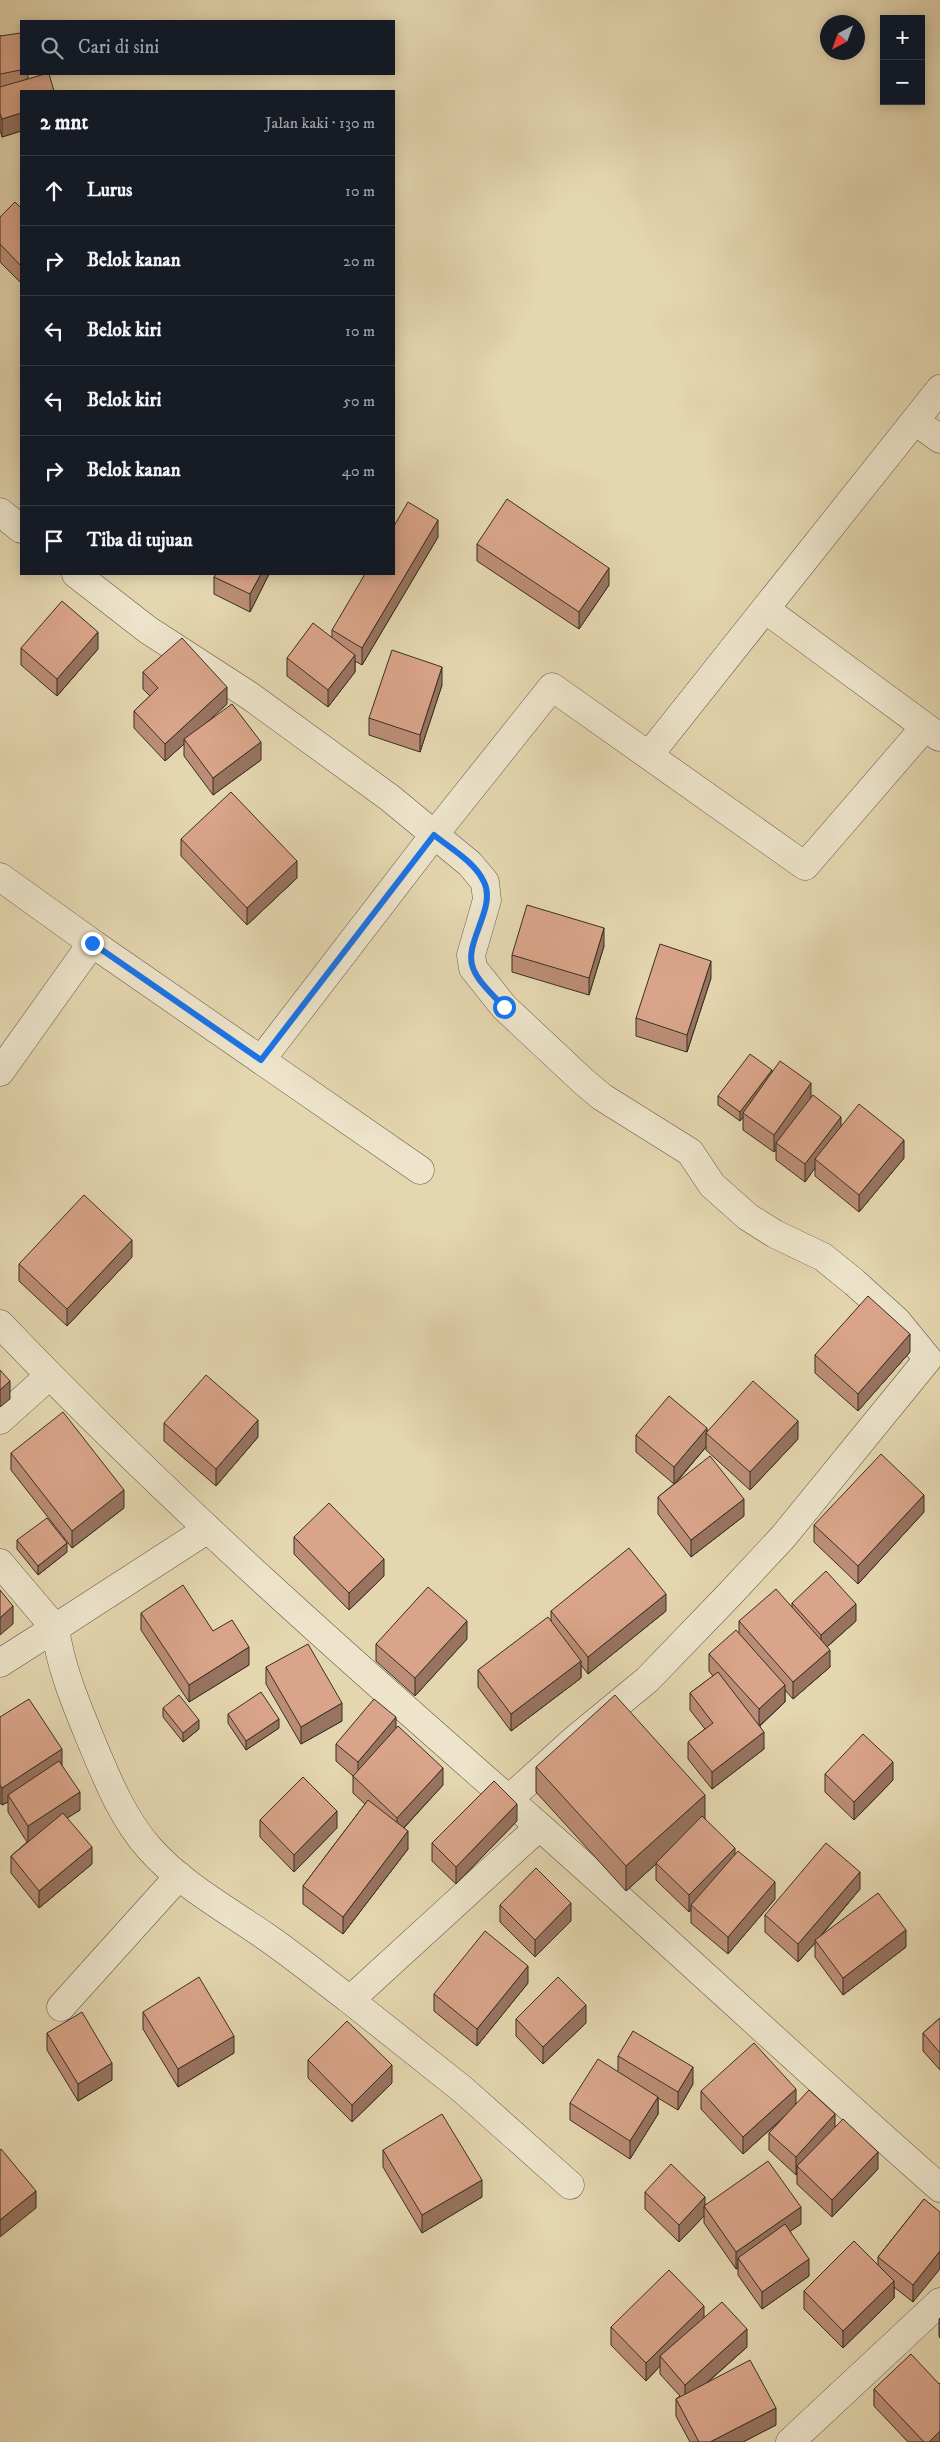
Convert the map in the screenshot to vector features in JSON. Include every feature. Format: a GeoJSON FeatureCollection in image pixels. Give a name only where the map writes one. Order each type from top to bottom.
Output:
{"type":"FeatureCollection","features":[{"type":"Feature","properties":{"kind":"street"},"geometry":{"type":"LineString","coordinates":[[649,755],[940,389]]}},
{"type":"Feature","properties":{"kind":"street"},"geometry":{"type":"LineString","coordinates":[[915,421],[940,439]]}},
{"type":"Feature","properties":{"kind":"street"},"geometry":{"type":"LineString","coordinates":[[0,512],[20,528]]}},
{"type":"Feature","properties":{"kind":"street"},"geometry":{"type":"LineString","coordinates":[[77,575],[148,630],[250,696],[390,798],[470,864],[485,882],[487,900],[472,955],[473,968],[504,1007],[596,1092],[659,1134],[690,1152],[712,1185],[748,1217],[775,1234],[823,1257],[854,1282],[897,1322],[934,1362],[783,1537],[647,1680],[574,1740],[508,1800]]}},
{"type":"Feature","properties":{"kind":"street"},"geometry":{"type":"LineString","coordinates":[[261,1060],[434,835],[552,687],[805,866],[933,733],[765,609]]}},
{"type":"Feature","properties":{"kind":"street"},"geometry":{"type":"LineString","coordinates":[[0,877],[420,1170]]}},
{"type":"Feature","properties":{"kind":"street"},"geometry":{"type":"LineString","coordinates":[[0,1072],[92,943]]}},
{"type":"Feature","properties":{"kind":"street"},"geometry":{"type":"LineString","coordinates":[[0,1324],[49,1376],[208,1529],[402,1708],[539,1827],[940,2188]]}},
{"type":"Feature","properties":{"kind":"street"},"geometry":{"type":"LineString","coordinates":[[0,1420],[49,1376]]}},
{"type":"Feature","properties":{"kind":"street"},"geometry":{"type":"LineString","coordinates":[[0,1663],[208,1529]]}},
{"type":"Feature","properties":{"kind":"street"},"geometry":{"type":"LineString","coordinates":[[0,1563],[55,1628],[59,1656],[66,1681],[106,1776],[126,1815],[145,1842],[179,1876],[266,1936],[462,2089],[570,2185]]}},
{"type":"Feature","properties":{"kind":"street"},"geometry":{"type":"LineString","coordinates":[[350,2000],[539,1827]]}},
{"type":"Feature","properties":{"kind":"street"},"geometry":{"type":"LineString","coordinates":[[60,2007],[179,1876]]}},
{"type":"Feature","properties":{"kind":"street"},"geometry":{"type":"LineString","coordinates":[[790,2442],[940,2302]]}},
{"type":"Feature","properties":{"kind":"building"},"geometry":{"type":"Polygon","coordinates":[[[20,33],[20,70],[0,74],[0,36],[20,33]]]}},
{"type":"Feature","properties":{"kind":"building"},"geometry":{"type":"Polygon","coordinates":[[[42,75],[49,75],[54,90],[20,90],[20,113],[2,119],[0,113],[0,87],[42,75]]]}},
{"type":"Feature","properties":{"kind":"building"},"geometry":{"type":"Polygon","coordinates":[[[15,202],[20,207],[20,265],[0,244],[0,217],[15,202]]]}},
{"type":"Feature","properties":{"kind":"building"},"geometry":{"type":"Polygon","coordinates":[[[507,499],[609,568],[579,612],[477,544],[507,499]]]}},
{"type":"Feature","properties":{"kind":"building"},"geometry":{"type":"Polygon","coordinates":[[[408,502],[438,520],[362,648],[332,630],[364,575],[395,575],[395,524],[408,502]]]}},
{"type":"Feature","properties":{"kind":"building"},"geometry":{"type":"Polygon","coordinates":[[[215,575],[260,575],[250,594],[214,577],[215,575]]]}},
{"type":"Feature","properties":{"kind":"building"},"geometry":{"type":"Polygon","coordinates":[[[62,601],[98,632],[57,679],[21,648],[62,601]]]}},
{"type":"Feature","properties":{"kind":"building"},"geometry":{"type":"Polygon","coordinates":[[[313,623],[355,655],[328,690],[287,658],[313,623]]]}},
{"type":"Feature","properties":{"kind":"building"},"geometry":{"type":"Polygon","coordinates":[[[182,638],[227,687],[165,744],[134,711],[158,688],[143,672],[182,638]]]}},
{"type":"Feature","properties":{"kind":"building"},"geometry":{"type":"Polygon","coordinates":[[[392,650],[442,667],[420,735],[369,718],[392,650]]]}},
{"type":"Feature","properties":{"kind":"building"},"geometry":{"type":"Polygon","coordinates":[[[232,704],[261,742],[213,778],[184,739],[232,704]]]}},
{"type":"Feature","properties":{"kind":"building"},"geometry":{"type":"Polygon","coordinates":[[[231,792],[297,861],[247,908],[181,839],[231,792]]]}},
{"type":"Feature","properties":{"kind":"building"},"geometry":{"type":"Polygon","coordinates":[[[527,905],[604,928],[589,978],[512,955],[527,905]]]}},
{"type":"Feature","properties":{"kind":"building"},"geometry":{"type":"Polygon","coordinates":[[[660,944],[711,961],[687,1035],[636,1018],[660,944]]]}},
{"type":"Feature","properties":{"kind":"building"},"geometry":{"type":"Polygon","coordinates":[[[750,1054],[772,1070],[740,1112],[718,1096],[750,1054]]]}},
{"type":"Feature","properties":{"kind":"building"},"geometry":{"type":"Polygon","coordinates":[[[780,1061],[811,1083],[774,1135],[743,1113],[780,1061]]]}},
{"type":"Feature","properties":{"kind":"building"},"geometry":{"type":"Polygon","coordinates":[[[813,1095],[841,1117],[805,1164],[776,1143],[813,1095]]]}},
{"type":"Feature","properties":{"kind":"building"},"geometry":{"type":"Polygon","coordinates":[[[859,1104],[904,1140],[859,1195],[815,1159],[859,1104]]]}},
{"type":"Feature","properties":{"kind":"building"},"geometry":{"type":"Polygon","coordinates":[[[84,1195],[132,1240],[67,1309],[19,1264],[84,1195]]]}},
{"type":"Feature","properties":{"kind":"building"},"geometry":{"type":"Polygon","coordinates":[[[868,1296],[910,1334],[858,1394],[815,1355],[868,1296]]]}},
{"type":"Feature","properties":{"kind":"building"},"geometry":{"type":"Polygon","coordinates":[[[0,1370],[10,1381],[0,1390],[0,1370]]]}},
{"type":"Feature","properties":{"kind":"building"},"geometry":{"type":"Polygon","coordinates":[[[206,1375],[258,1420],[216,1469],[164,1423],[206,1375]]]}},
{"type":"Feature","properties":{"kind":"building"},"geometry":{"type":"Polygon","coordinates":[[[753,1381],[798,1421],[750,1472],[706,1433],[753,1381]]]}},
{"type":"Feature","properties":{"kind":"building"},"geometry":{"type":"Polygon","coordinates":[[[669,1396],[707,1428],[674,1467],[636,1435],[669,1396]]]}},
{"type":"Feature","properties":{"kind":"building"},"geometry":{"type":"Polygon","coordinates":[[[63,1412],[124,1490],[72,1531],[11,1453],[63,1412]]]}},
{"type":"Feature","properties":{"kind":"building"},"geometry":{"type":"Polygon","coordinates":[[[881,1454],[924,1495],[858,1566],[814,1525],[881,1454]]]}},
{"type":"Feature","properties":{"kind":"building"},"geometry":{"type":"Polygon","coordinates":[[[710,1456],[744,1499],[691,1540],[658,1497],[710,1456]]]}},
{"type":"Feature","properties":{"kind":"building"},"geometry":{"type":"Polygon","coordinates":[[[329,1503],[384,1559],[349,1593],[294,1537],[329,1503]]]}},
{"type":"Feature","properties":{"kind":"building"},"geometry":{"type":"Polygon","coordinates":[[[47,1518],[67,1543],[38,1566],[17,1540],[47,1518]]]}},
{"type":"Feature","properties":{"kind":"building"},"geometry":{"type":"Polygon","coordinates":[[[629,1548],[666,1594],[588,1657],[551,1611],[629,1548]]]}},
{"type":"Feature","properties":{"kind":"building"},"geometry":{"type":"Polygon","coordinates":[[[826,1571],[856,1604],[821,1635],[792,1603],[826,1571]]]}},
{"type":"Feature","properties":{"kind":"building"},"geometry":{"type":"Polygon","coordinates":[[[183,1585],[213,1631],[232,1620],[249,1647],[189,1685],[141,1613],[183,1585]]]}},
{"type":"Feature","properties":{"kind":"building"},"geometry":{"type":"Polygon","coordinates":[[[428,1587],[467,1621],[415,1678],[376,1644],[428,1587]]]}},
{"type":"Feature","properties":{"kind":"building"},"geometry":{"type":"Polygon","coordinates":[[[776,1589],[830,1650],[793,1682],[739,1621],[776,1589]]]}},
{"type":"Feature","properties":{"kind":"building"},"geometry":{"type":"Polygon","coordinates":[[[0,1590],[13,1606],[0,1618],[0,1590]]]}},
{"type":"Feature","properties":{"kind":"building"},"geometry":{"type":"Polygon","coordinates":[[[548,1617],[581,1661],[511,1714],[478,1670],[548,1617]]]}},
{"type":"Feature","properties":{"kind":"building"},"geometry":{"type":"Polygon","coordinates":[[[736,1630],[785,1685],[759,1709],[709,1654],[736,1630]]]}},
{"type":"Feature","properties":{"kind":"building"},"geometry":{"type":"Polygon","coordinates":[[[308,1644],[342,1703],[301,1727],[266,1667],[308,1644]]]}},
{"type":"Feature","properties":{"kind":"building"},"geometry":{"type":"Polygon","coordinates":[[[718,1672],[764,1732],[712,1772],[688,1742],[713,1723],[690,1693],[718,1672]]]}},
{"type":"Feature","properties":{"kind":"building"},"geometry":{"type":"Polygon","coordinates":[[[261,1692],[279,1719],[246,1741],[228,1714],[261,1692]]]}},
{"type":"Feature","properties":{"kind":"building"},"geometry":{"type":"Polygon","coordinates":[[[179,1695],[199,1720],[183,1733],[163,1708],[179,1695]]]}},
{"type":"Feature","properties":{"kind":"building"},"geometry":{"type":"Polygon","coordinates":[[[615,1695],[705,1795],[626,1866],[536,1767],[615,1695]]]}},
{"type":"Feature","properties":{"kind":"building"},"geometry":{"type":"Polygon","coordinates":[[[29,1699],[62,1749],[2,1788],[0,1785],[0,1717],[29,1699]]]}},
{"type":"Feature","properties":{"kind":"building"},"geometry":{"type":"Polygon","coordinates":[[[374,1699],[396,1717],[358,1762],[336,1744],[374,1699]]]}},
{"type":"Feature","properties":{"kind":"building"},"geometry":{"type":"Polygon","coordinates":[[[398,1726],[443,1768],[397,1818],[353,1776],[398,1726]]]}},
{"type":"Feature","properties":{"kind":"building"},"geometry":{"type":"Polygon","coordinates":[[[863,1734],[893,1762],[854,1802],[825,1774],[863,1734]]]}},
{"type":"Feature","properties":{"kind":"building"},"geometry":{"type":"Polygon","coordinates":[[[59,1761],[80,1792],[28,1826],[8,1795],[59,1761]]]}},
{"type":"Feature","properties":{"kind":"building"},"geometry":{"type":"Polygon","coordinates":[[[303,1777],[337,1811],[294,1855],[260,1820],[303,1777]]]}},
{"type":"Feature","properties":{"kind":"building"},"geometry":{"type":"Polygon","coordinates":[[[494,1781],[517,1804],[456,1867],[432,1843],[494,1781]]]}},
{"type":"Feature","properties":{"kind":"building"},"geometry":{"type":"Polygon","coordinates":[[[368,1800],[408,1831],[343,1917],[303,1886],[368,1800]]]}},
{"type":"Feature","properties":{"kind":"building"},"geometry":{"type":"Polygon","coordinates":[[[63,1813],[92,1847],[39,1891],[11,1856],[63,1813]]]}},
{"type":"Feature","properties":{"kind":"building"},"geometry":{"type":"Polygon","coordinates":[[[702,1816],[735,1848],[689,1895],[656,1863],[702,1816]]]}},
{"type":"Feature","properties":{"kind":"building"},"geometry":{"type":"Polygon","coordinates":[[[826,1843],[860,1872],[798,1944],[765,1915],[826,1843]]]}},
{"type":"Feature","properties":{"kind":"building"},"geometry":{"type":"Polygon","coordinates":[[[738,1851],[775,1882],[728,1937],[691,1905],[738,1851]]]}},
{"type":"Feature","properties":{"kind":"building"},"geometry":{"type":"Polygon","coordinates":[[[536,1868],[571,1903],[535,1940],[500,1905],[536,1868]]]}},
{"type":"Feature","properties":{"kind":"building"},"geometry":{"type":"Polygon","coordinates":[[[878,1893],[906,1930],[843,1978],[815,1940],[878,1893]]]}},
{"type":"Feature","properties":{"kind":"building"},"geometry":{"type":"Polygon","coordinates":[[[485,1931],[528,1966],[477,2029],[434,1994],[485,1931]]]}},
{"type":"Feature","properties":{"kind":"building"},"geometry":{"type":"Polygon","coordinates":[[[199,1977],[234,2036],[178,2069],[143,2012],[199,1977]]]}},
{"type":"Feature","properties":{"kind":"building"},"geometry":{"type":"Polygon","coordinates":[[[558,1977],[586,2005],[543,2047],[516,2019],[558,1977]]]}},
{"type":"Feature","properties":{"kind":"building"},"geometry":{"type":"Polygon","coordinates":[[[82,2012],[112,2063],[78,2084],[47,2033],[82,2012]]]}},
{"type":"Feature","properties":{"kind":"building"},"geometry":{"type":"Polygon","coordinates":[[[940,2018],[940,2053],[923,2033],[940,2018]]]}},
{"type":"Feature","properties":{"kind":"building"},"geometry":{"type":"Polygon","coordinates":[[[347,2021],[392,2065],[352,2105],[308,2060],[347,2021]]]}},
{"type":"Feature","properties":{"kind":"building"},"geometry":{"type":"Polygon","coordinates":[[[633,2031],[693,2067],[678,2092],[618,2056],[633,2031]]]}},
{"type":"Feature","properties":{"kind":"building"},"geometry":{"type":"Polygon","coordinates":[[[754,2043],[796,2089],[743,2137],[701,2091],[754,2043]]]}},
{"type":"Feature","properties":{"kind":"building"},"geometry":{"type":"Polygon","coordinates":[[[598,2059],[658,2097],[630,2141],[570,2103],[598,2059]]]}},
{"type":"Feature","properties":{"kind":"building"},"geometry":{"type":"Polygon","coordinates":[[[809,2090],[835,2114],[796,2157],[769,2133],[809,2090]]]}},
{"type":"Feature","properties":{"kind":"building"},"geometry":{"type":"Polygon","coordinates":[[[442,2114],[482,2180],[422,2215],[383,2150],[442,2114]]]}},
{"type":"Feature","properties":{"kind":"building"},"geometry":{"type":"Polygon","coordinates":[[[843,2119],[878,2152],[832,2200],[797,2166],[843,2119]]]}},
{"type":"Feature","properties":{"kind":"building"},"geometry":{"type":"Polygon","coordinates":[[[0,2150],[36,2191],[0,2220],[0,2150]]]}},
{"type":"Feature","properties":{"kind":"building"},"geometry":{"type":"Polygon","coordinates":[[[768,2161],[801,2207],[736,2252],[704,2206],[768,2161]]]}},
{"type":"Feature","properties":{"kind":"building"},"geometry":{"type":"Polygon","coordinates":[[[671,2164],[705,2197],[679,2225],[645,2192],[671,2164]]]}},
{"type":"Feature","properties":{"kind":"building"},"geometry":{"type":"Polygon","coordinates":[[[924,2199],[940,2212],[940,2251],[913,2285],[878,2257],[924,2199]]]}},
{"type":"Feature","properties":{"kind":"building"},"geometry":{"type":"Polygon","coordinates":[[[785,2224],[809,2259],[762,2292],[738,2258],[785,2224]]]}},
{"type":"Feature","properties":{"kind":"building"},"geometry":{"type":"Polygon","coordinates":[[[854,2241],[894,2281],[843,2331],[804,2291],[854,2241]]]}},
{"type":"Feature","properties":{"kind":"building"},"geometry":{"type":"Polygon","coordinates":[[[669,2270],[704,2306],[646,2363],[611,2327],[669,2270]]]}},
{"type":"Feature","properties":{"kind":"building"},"geometry":{"type":"Polygon","coordinates":[[[722,2302],[747,2329],[685,2385],[660,2356],[722,2302]]]}},
{"type":"Feature","properties":{"kind":"building"},"geometry":{"type":"Polygon","coordinates":[[[911,2354],[940,2383],[940,2431],[929,2442],[924,2442],[874,2389],[911,2354]]]}},
{"type":"Feature","properties":{"kind":"building"},"geometry":{"type":"Polygon","coordinates":[[[750,2360],[776,2408],[710,2442],[699,2442],[676,2399],[750,2360]]]}},
{"type":"Feature","properties":{"kind":"route"},"geometry":{"type":"LineString","coordinates":[[92,943],[261,1060],[434,835],[470,864],[485,882],[487,900],[472,955],[473,968],[504,1007]]}}]}
